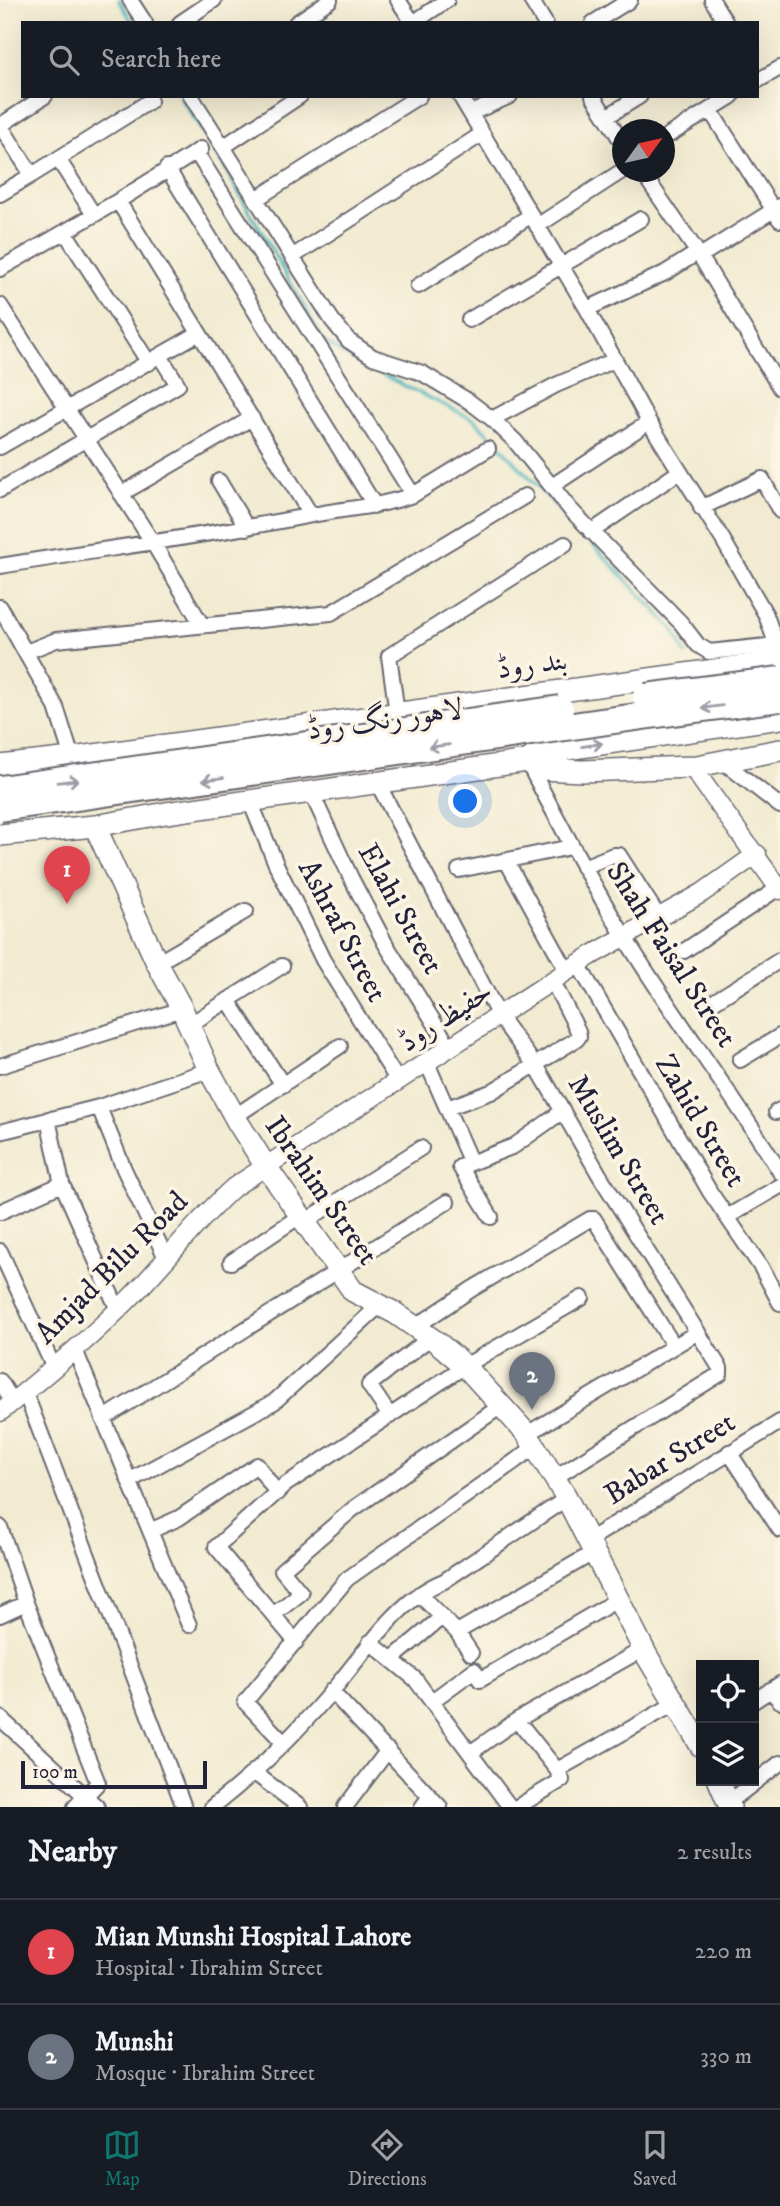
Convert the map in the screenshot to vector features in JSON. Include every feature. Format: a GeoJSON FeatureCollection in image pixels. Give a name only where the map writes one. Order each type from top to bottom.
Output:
{"type":"FeatureCollection","features":[{"type":"Feature","properties":{"kind":"highway","name":"لاہور رنگ روڈ"},"geometry":{"type":"LineString","coordinates":[[0,789],[780,680]]}},
{"type":"Feature","properties":{"kind":"highway","name":"لاہور رنگ روڈ"},"geometry":{"type":"LineString","coordinates":[[0,808],[780,698]]}},
{"type":"Feature","properties":{"kind":"main road","name":"بند روڈ"},"geometry":{"type":"LineString","coordinates":[[0,766],[469,704],[779,653]]}},
{"type":"Feature","properties":{"kind":"main road"},"geometry":{"type":"LineString","coordinates":[[0,835],[95,826],[527,761],[539,753],[780,718]]}},
{"type":"Feature","properties":{"kind":"main road"},"geometry":{"type":"LineString","coordinates":[[527,761],[541,769],[568,771],[692,767],[780,750]]}},
{"type":"Feature","properties":{"kind":"main road","name":"Ibrahim Street"},"geometry":{"type":"LineString","coordinates":[[95,826],[209,1070],[234,1117],[265,1165],[353,1291],[423,1333],[465,1366],[531,1441],[567,1498],[643,1649],[696,1733]]}},
{"type":"Feature","properties":{"kind":"main road"},"geometry":{"type":"LineString","coordinates":[[721,1786],[729,1805]]}},
{"type":"Feature","properties":{"kind":"street"},"geometry":{"type":"LineString","coordinates":[[130,0],[144,21]]}},
{"type":"Feature","properties":{"kind":"street"},"geometry":{"type":"LineString","coordinates":[[183,21],[214,0]]}},
{"type":"Feature","properties":{"kind":"street"},"geometry":{"type":"LineString","coordinates":[[299,21],[330,0]]}},
{"type":"Feature","properties":{"kind":"street"},"geometry":{"type":"LineString","coordinates":[[398,0],[412,21]]}},
{"type":"Feature","properties":{"kind":"street"},"geometry":{"type":"LineString","coordinates":[[416,21],[447,0]]}},
{"type":"Feature","properties":{"kind":"street"},"geometry":{"type":"LineString","coordinates":[[531,0],[540,21]]}},
{"type":"Feature","properties":{"kind":"street"},"geometry":{"type":"LineString","coordinates":[[596,21],[631,0]]}},
{"type":"Feature","properties":{"kind":"street"},"geometry":{"type":"LineString","coordinates":[[712,0],[725,21]]}},
{"type":"Feature","properties":{"kind":"street"},"geometry":{"type":"LineString","coordinates":[[32,176],[1,125],[42,98]]}},
{"type":"Feature","properties":{"kind":"street"},"geometry":{"type":"LineString","coordinates":[[192,98],[332,320],[349,341],[373,357],[422,373],[470,402],[492,419],[515,441],[591,532],[664,606],[698,645],[709,652],[779,653],[766,615],[723,540],[649,422],[587,309],[461,98]]}},
{"type":"Feature","properties":{"kind":"street"},"geometry":{"type":"LineString","coordinates":[[223,147],[297,98]]}},
{"type":"Feature","properties":{"kind":"street"},"geometry":{"type":"LineString","coordinates":[[256,199],[416,98]]}},
{"type":"Feature","properties":{"kind":"street"},"geometry":{"type":"LineString","coordinates":[[471,113],[505,98]]}},
{"type":"Feature","properties":{"kind":"street"},"geometry":{"type":"LineString","coordinates":[[594,98],[612,126]]}},
{"type":"Feature","properties":{"kind":"street"},"geometry":{"type":"LineString","coordinates":[[606,117],[637,98]]}},
{"type":"Feature","properties":{"kind":"street"},"geometry":{"type":"LineString","coordinates":[[675,131],[729,98]]}},
{"type":"Feature","properties":{"kind":"street"},"geometry":{"type":"LineString","coordinates":[[0,194],[150,101]]}},
{"type":"Feature","properties":{"kind":"street"},"geometry":{"type":"LineString","coordinates":[[587,309],[665,274],[778,212],[710,110]]}},
{"type":"Feature","properties":{"kind":"street"},"geometry":{"type":"LineString","coordinates":[[292,257],[482,134]]}},
{"type":"Feature","properties":{"kind":"street"},"geometry":{"type":"LineString","coordinates":[[0,269],[118,201],[199,150],[412,495]]}},
{"type":"Feature","properties":{"kind":"street"},"geometry":{"type":"LineString","coordinates":[[58,159],[94,215]]}},
{"type":"Feature","properties":{"kind":"street"},"geometry":{"type":"LineString","coordinates":[[167,168],[375,506]]}},
{"type":"Feature","properties":{"kind":"street"},"geometry":{"type":"LineString","coordinates":[[418,286],[612,177]]}},
{"type":"Feature","properties":{"kind":"street"},"geometry":{"type":"LineString","coordinates":[[649,182],[698,255],[780,388]]}},
{"type":"Feature","properties":{"kind":"street"},"geometry":{"type":"LineString","coordinates":[[118,201],[311,515]]}},
{"type":"Feature","properties":{"kind":"street"},"geometry":{"type":"LineString","coordinates":[[469,320],[641,219]]}},
{"type":"Feature","properties":{"kind":"street"},"geometry":{"type":"LineString","coordinates":[[0,490],[178,385],[155,359],[65,232]]}},
{"type":"Feature","properties":{"kind":"street"},"geometry":{"type":"LineString","coordinates":[[1,308],[153,543],[202,625]]}},
{"type":"Feature","properties":{"kind":"street"},"geometry":{"type":"LineString","coordinates":[[0,447],[199,333]]}},
{"type":"Feature","properties":{"kind":"street"},"geometry":{"type":"LineString","coordinates":[[492,419],[615,360]]}},
{"type":"Feature","properties":{"kind":"street"},"geometry":{"type":"LineString","coordinates":[[121,494],[252,418]]}},
{"type":"Feature","properties":{"kind":"street"},"geometry":{"type":"LineString","coordinates":[[552,486],[649,422]]}},
{"type":"Feature","properties":{"kind":"street"},"geometry":{"type":"LineString","coordinates":[[0,566],[375,506],[412,495],[488,449]]}},
{"type":"Feature","properties":{"kind":"street"},"geometry":{"type":"LineString","coordinates":[[591,532],[679,472]]}},
{"type":"Feature","properties":{"kind":"street"},"geometry":{"type":"LineString","coordinates":[[701,508],[762,479],[780,511]]}},
{"type":"Feature","properties":{"kind":"street"},"geometry":{"type":"LineString","coordinates":[[219,481],[247,528]]}},
{"type":"Feature","properties":{"kind":"street"},"geometry":{"type":"LineString","coordinates":[[26,652],[56,640],[331,613],[525,496]]}},
{"type":"Feature","properties":{"kind":"street"},"geometry":{"type":"LineString","coordinates":[[397,713],[388,656],[565,544]]}},
{"type":"Feature","properties":{"kind":"street"},"geometry":{"type":"LineString","coordinates":[[0,607],[56,707],[72,758]]}},
{"type":"Feature","properties":{"kind":"street"},"geometry":{"type":"LineString","coordinates":[[469,704],[477,768]]}},
{"type":"Feature","properties":{"kind":"street"},"geometry":{"type":"LineString","coordinates":[[721,760],[780,806]]}},
{"type":"Feature","properties":{"kind":"street","name":"Shah Faisal Street"},"geometry":{"type":"LineString","coordinates":[[527,761],[571,846],[624,936],[749,1121],[780,1172]]}},
{"type":"Feature","properties":{"kind":"street"},"geometry":{"type":"LineString","coordinates":[[684,951],[779,888],[692,767]]}},
{"type":"Feature","properties":{"kind":"street","name":"Muslim Street"},"geometry":{"type":"LineString","coordinates":[[377,782],[499,1016],[535,1066],[720,1368],[720,1374],[554,1478]]}},
{"type":"Feature","properties":{"kind":"street","name":"Elahi Street"},"geometry":{"type":"LineString","coordinates":[[311,792],[385,943],[450,1048]]}},
{"type":"Feature","properties":{"kind":"street","name":"Ashraf Street"},"geometry":{"type":"LineString","coordinates":[[250,801],[276,863],[323,960],[398,1081]]}},
{"type":"Feature","properties":{"kind":"street"},"geometry":{"type":"LineString","coordinates":[[459,870],[571,846]]}},
{"type":"Feature","properties":{"kind":"street"},"geometry":{"type":"LineString","coordinates":[[583,867],[619,855],[658,916]]}},
{"type":"Feature","properties":{"kind":"street","name":"حفیظ روڈ"},"geometry":{"type":"LineString","coordinates":[[265,1165],[566,972],[658,916],[702,893],[757,855]]}},
{"type":"Feature","properties":{"kind":"street","name":"Zahid Street"},"geometry":{"type":"LineString","coordinates":[[506,860],[566,972],[761,1267],[780,1303]]}},
{"type":"Feature","properties":{"kind":"street"},"geometry":{"type":"LineString","coordinates":[[157,963],[246,911]]}},
{"type":"Feature","properties":{"kind":"street"},"geometry":{"type":"LineString","coordinates":[[706,1006],[780,960]]}},
{"type":"Feature","properties":{"kind":"street"},"geometry":{"type":"LineString","coordinates":[[0,1066],[185,1017],[228,1000],[282,966]]}},
{"type":"Feature","properties":{"kind":"street"},"geometry":{"type":"LineString","coordinates":[[447,1108],[491,1092],[579,1036],[566,972]]}},
{"type":"Feature","properties":{"kind":"street"},"geometry":{"type":"LineString","coordinates":[[228,1000],[283,1084]]}},
{"type":"Feature","properties":{"kind":"street"},"geometry":{"type":"LineString","coordinates":[[740,1060],[780,1036]]}},
{"type":"Feature","properties":{"kind":"street"},"geometry":{"type":"LineString","coordinates":[[234,1117],[340,1046]]}},
{"type":"Feature","properties":{"kind":"street"},"geometry":{"type":"LineString","coordinates":[[427,1063],[471,1163]]}},
{"type":"Feature","properties":{"kind":"street"},"geometry":{"type":"LineString","coordinates":[[0,1132],[99,1107],[209,1070]]}},
{"type":"Feature","properties":{"kind":"street"},"geometry":{"type":"LineString","coordinates":[[99,1107],[124,1169],[166,1258]]}},
{"type":"Feature","properties":{"kind":"street"},"geometry":{"type":"LineString","coordinates":[[491,1217],[460,1167],[514,1146],[563,1111]]}},
{"type":"Feature","properties":{"kind":"street"},"geometry":{"type":"LineString","coordinates":[[47,1119],[62,1184],[118,1310]]}},
{"type":"Feature","properties":{"kind":"street"},"geometry":{"type":"LineString","coordinates":[[231,1262],[421,1148]]}},
{"type":"Feature","properties":{"kind":"street","name":"Amjad Bilu Road"},"geometry":{"type":"LineString","coordinates":[[13,1402],[118,1310],[210,1209],[234,1187],[265,1165]]}},
{"type":"Feature","properties":{"kind":"street"},"geometry":{"type":"LineString","coordinates":[[0,1212],[62,1184]]}},
{"type":"Feature","properties":{"kind":"street"},"geometry":{"type":"LineString","coordinates":[[727,1217],[780,1186]]}},
{"type":"Feature","properties":{"kind":"street"},"geometry":{"type":"LineString","coordinates":[[103,1419],[447,1202]]}},
{"type":"Feature","properties":{"kind":"street"},"geometry":{"type":"LineString","coordinates":[[390,1416],[369,1385],[472,1289],[594,1219],[674,1346]]}},
{"type":"Feature","properties":{"kind":"street"},"geometry":{"type":"LineString","coordinates":[[0,1251],[54,1368]]}},
{"type":"Feature","properties":{"kind":"street"},"geometry":{"type":"LineString","coordinates":[[296,1642],[216,1547],[277,1493],[390,1416],[465,1366],[582,1298]]}},
{"type":"Feature","properties":{"kind":"street"},"geometry":{"type":"LineString","coordinates":[[129,1481],[274,1402],[380,1305]]}},
{"type":"Feature","properties":{"kind":"street"},"geometry":{"type":"LineString","coordinates":[[284,1743],[246,1702],[347,1579],[531,1441],[698,1332]]}},
{"type":"Feature","properties":{"kind":"street"},"geometry":{"type":"LineString","coordinates":[[75,1350],[188,1625]]}},
{"type":"Feature","properties":{"kind":"street"},"geometry":{"type":"LineString","coordinates":[[0,1381],[13,1402],[184,1807]]}},
{"type":"Feature","properties":{"kind":"street"},"geometry":{"type":"LineString","coordinates":[[273,1615],[301,1593],[282,1570],[353,1509],[501,1406]]}},
{"type":"Feature","properties":{"kind":"street","name":"Babar Street"},"geometry":{"type":"LineString","coordinates":[[457,1632],[590,1547],[730,1452],[780,1422]]}},
{"type":"Feature","properties":{"kind":"street"},"geometry":{"type":"LineString","coordinates":[[730,1452],[780,1530]]}},
{"type":"Feature","properties":{"kind":"street"},"geometry":{"type":"LineString","coordinates":[[150,1531],[179,1518],[257,1465],[277,1493]]}},
{"type":"Feature","properties":{"kind":"street"},"geometry":{"type":"LineString","coordinates":[[212,1807],[284,1743],[370,1642],[425,1588],[443,1581],[567,1498]]}},
{"type":"Feature","properties":{"kind":"street"},"geometry":{"type":"LineString","coordinates":[[2,1537],[98,1783],[75,1807]]}},
{"type":"Feature","properties":{"kind":"street"},"geometry":{"type":"LineString","coordinates":[[419,1594],[457,1632],[471,1653]]}},
{"type":"Feature","properties":{"kind":"street"},"geometry":{"type":"LineString","coordinates":[[432,1701],[474,1670],[480,1680],[617,1600]]}},
{"type":"Feature","properties":{"kind":"street"},"geometry":{"type":"LineString","coordinates":[[0,1615],[26,1603]]}},
{"type":"Feature","properties":{"kind":"street"},"geometry":{"type":"LineString","coordinates":[[392,1659],[442,1617]]}},
{"type":"Feature","properties":{"kind":"street"},"geometry":{"type":"LineString","coordinates":[[370,1642],[415,1679],[510,1807]]}},
{"type":"Feature","properties":{"kind":"street"},"geometry":{"type":"LineString","coordinates":[[470,1753],[517,1720],[643,1649]]}},
{"type":"Feature","properties":{"kind":"street"},"geometry":{"type":"LineString","coordinates":[[331,1691],[388,1750],[431,1803]]}},
{"type":"Feature","properties":{"kind":"street"},"geometry":{"type":"LineString","coordinates":[[759,1699],[777,1692]]}},
{"type":"Feature","properties":{"kind":"street"},"geometry":{"type":"LineString","coordinates":[[557,1770],[676,1703]]}},
{"type":"Feature","properties":{"kind":"street"},"geometry":{"type":"LineString","coordinates":[[0,1718],[97,1807]]}},
{"type":"Feature","properties":{"kind":"street"},"geometry":{"type":"LineString","coordinates":[[517,1720],[562,1780],[517,1807]]}},
{"type":"Feature","properties":{"kind":"street"},"geometry":{"type":"LineString","coordinates":[[345,1807],[388,1750]]}},
{"type":"Feature","properties":{"kind":"street"},"geometry":{"type":"LineString","coordinates":[[729,1805],[780,1763]]}},
{"type":"Feature","properties":{"kind":"street"},"geometry":{"type":"LineString","coordinates":[[253,1772],[300,1807]]}},
{"type":"Feature","properties":{"kind":"waterway"},"geometry":{"type":"LineString","coordinates":[[119,0],[132,21]]}},
{"type":"Feature","properties":{"kind":"waterway"},"geometry":{"type":"LineString","coordinates":[[181,98],[212,146],[324,341],[343,354],[475,420],[673,629],[686,655]]}},
{"type":"Feature","properties":{"kind":"place","name":"Mian Munshi Hospital Lahore"},"geometry":{"type":"Point","coordinates":[67,904]}},
{"type":"Feature","properties":{"kind":"place","name":"Munshi"},"geometry":{"type":"Point","coordinates":[532,1410]}}]}
